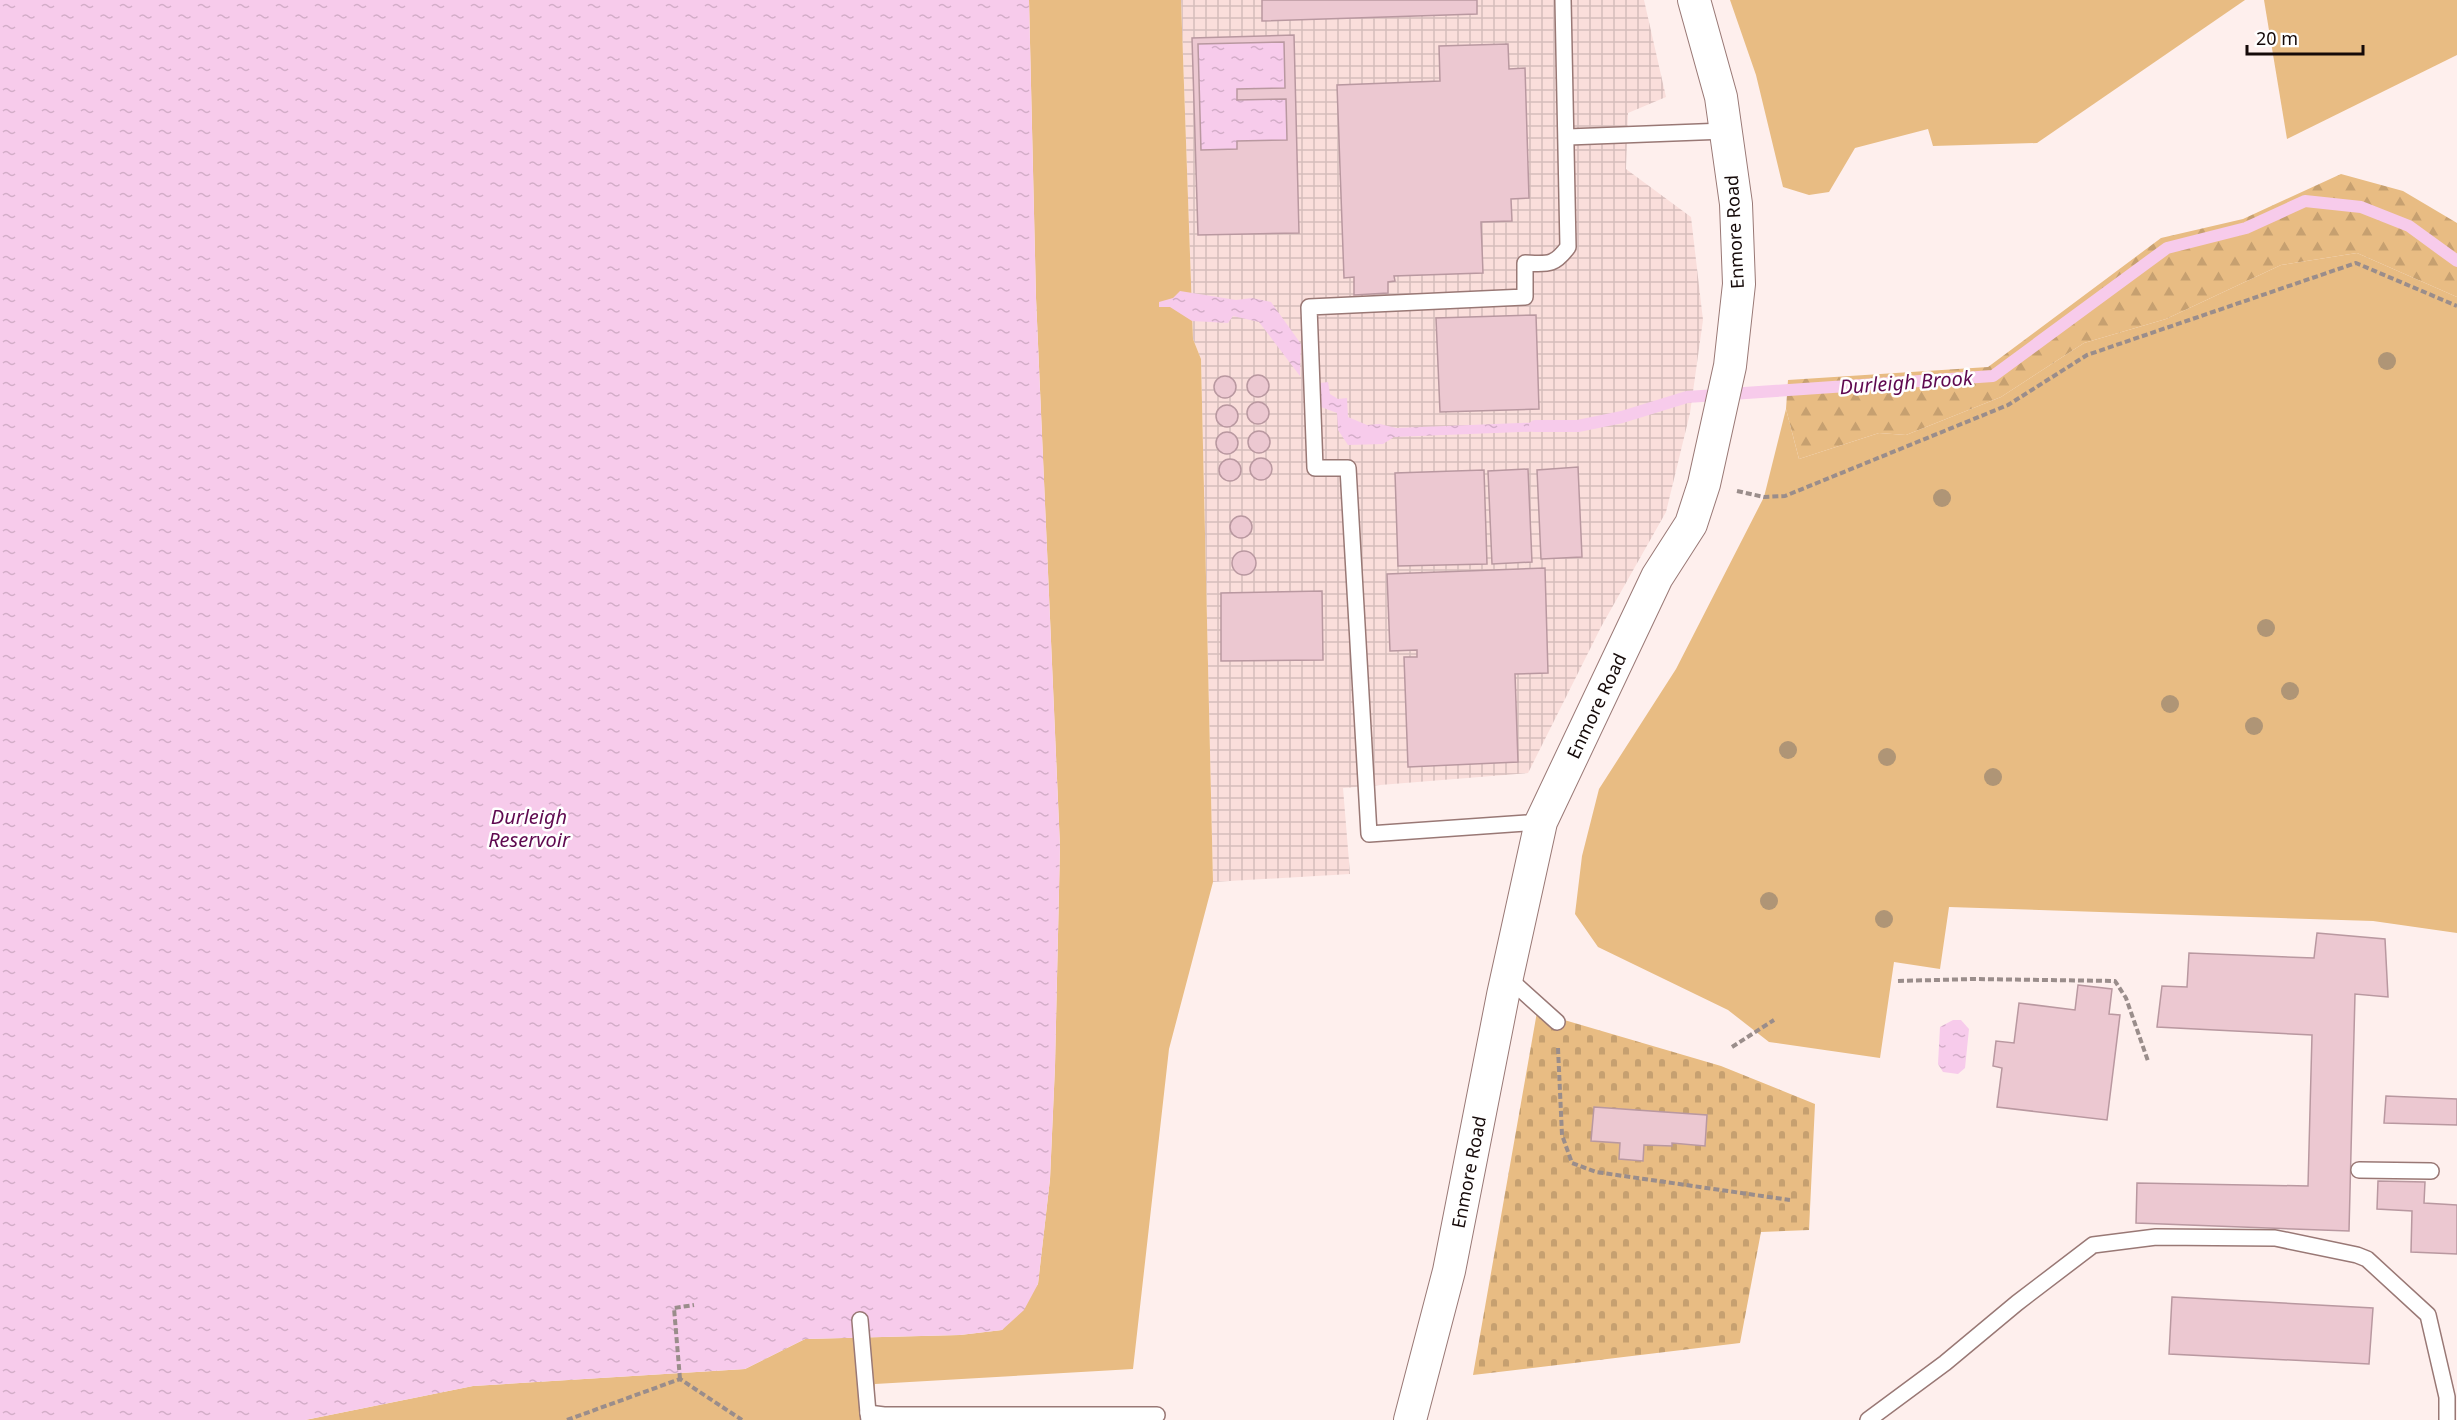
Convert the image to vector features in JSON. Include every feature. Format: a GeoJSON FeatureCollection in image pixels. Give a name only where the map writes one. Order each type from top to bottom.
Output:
{"type":"FeatureCollection","features":[{"type":"Feature","properties":{"kind":"street","name":"Enmore Road"},"geometry":{"type":"LineString","coordinates":[[1410,1420],[1449,1271],[1507,977],[1541,822],[1657,577],[1691,524],[1704,484],[1730,366],[1739,284],[1736,204],[1721,97],[1694,0]]}},
{"type":"Feature","properties":{"kind":"lane"},"geometry":{"type":"LineString","coordinates":[[1541,822],[1369,834],[1348,468],[1315,468],[1310,308],[1525,297],[1525,263],[1545,264],[1558,261],[1568,247],[1568,137],[1563,0]]}},
{"type":"Feature","properties":{"kind":"lane"},"geometry":{"type":"LineString","coordinates":[[1568,137],[1725,131]]}},
{"type":"Feature","properties":{"kind":"lane"},"geometry":{"type":"LineString","coordinates":[[1507,977],[1557,1022]]}},
{"type":"Feature","properties":{"kind":"lane"},"geometry":{"type":"LineString","coordinates":[[2359,1170],[2431,1171]]}},
{"type":"Feature","properties":{"kind":"lane"},"geometry":{"type":"LineString","coordinates":[[1868,1420],[1945,1364],[2017,1303],[2092,1245],[2156,1237],[2275,1238],[2367,1259],[2428,1314],[2447,1397],[2446,1420]]}},
{"type":"Feature","properties":{"kind":"lane"},"geometry":{"type":"LineString","coordinates":[[860,1320],[868,1416],[1157,1415]]}},
{"type":"Feature","properties":{"kind":"path"},"geometry":{"type":"LineString","coordinates":[[1704,484],[1764,497],[1785,496],[2008,405],[2087,355],[2356,263],[2457,306]]}},
{"type":"Feature","properties":{"kind":"path"},"geometry":{"type":"LineString","coordinates":[[1898,981],[1974,979],[2115,981],[2126,998],[2148,1061]]}},
{"type":"Feature","properties":{"kind":"path"},"geometry":{"type":"LineString","coordinates":[[1732,1047],[1774,1020]]}},
{"type":"Feature","properties":{"kind":"path"},"geometry":{"type":"LineString","coordinates":[[1557,1022],[1562,1135],[1572,1162],[1596,1172],[1790,1200]]}},
{"type":"Feature","properties":{"kind":"path"},"geometry":{"type":"LineString","coordinates":[[680,1379],[674,1308],[694,1305]]}},
{"type":"Feature","properties":{"kind":"path"},"geometry":{"type":"LineString","coordinates":[[567,1420],[680,1379]]}},
{"type":"Feature","properties":{"kind":"path"},"geometry":{"type":"LineString","coordinates":[[680,1379],[742,1420]]}},
{"type":"Feature","properties":{"kind":"shaded area"},"geometry":{"type":"Polygon","coordinates":[[[1181,0],[1644,0],[1666,97],[1628,113],[1626,169],[1691,217],[1703,320],[1690,413],[1666,512],[1601,627],[1528,773],[1343,788],[1350,874],[1213,882],[1201,359],[1193,339],[1181,0]]]}},
{"type":"Feature","properties":{"kind":"green space"},"geometry":{"type":"Polygon","coordinates":[[[1029,0],[1181,0],[1193,339],[1201,359],[1213,882],[1169,1049],[1133,1369],[875,1384],[873,1420],[305,1420],[473,1386],[745,1369],[805,1339],[960,1335],[1002,1330],[1038,1284],[1050,1179],[1060,847],[1036,298],[1029,0]]]}},
{"type":"Feature","properties":{"kind":"green space"},"geometry":{"type":"Polygon","coordinates":[[[1730,0],[2245,0],[2037,143],[1933,146],[1928,129],[1855,148],[1829,192],[1809,195],[1783,187],[1756,75],[1730,0]]]}},
{"type":"Feature","properties":{"kind":"green space"},"geometry":{"type":"Polygon","coordinates":[[[2264,0],[2457,0],[2457,55],[2287,139],[2264,0]]]}},
{"type":"Feature","properties":{"kind":"green space"},"geometry":{"type":"Polygon","coordinates":[[[2341,174],[2403,191],[2457,223],[2457,297],[2357,253],[2281,265],[2166,319],[2084,343],[2001,397],[1906,435],[1879,433],[1799,459],[1786,409],[1788,380],[1988,367],[2161,238],[2243,219],[2341,174]]]}},
{"type":"Feature","properties":{"kind":"green space"},"geometry":{"type":"Polygon","coordinates":[[[2357,253],[2457,297],[2457,933],[2373,921],[1949,907],[1940,969],[1894,962],[1880,1058],[1769,1042],[1728,1010],[1598,947],[1575,914],[1582,856],[1599,789],[1676,669],[1764,497],[1786,409],[1799,459],[1879,433],[1906,435],[2001,397],[2084,343],[2166,319],[2281,265],[2357,253]]]}},
{"type":"Feature","properties":{"kind":"green space"},"geometry":{"type":"Polygon","coordinates":[[[1537,1012],[1721,1066],[1815,1104],[1809,1230],[1761,1232],[1740,1343],[1473,1375],[1537,1012]]]}},
{"type":"Feature","properties":{"kind":"water","name":"Durleigh Reservoir"},"geometry":{"type":"Polygon","coordinates":[[[0,0],[1029,0],[1036,298],[1060,847],[1050,1179],[1038,1284],[1024,1310],[1002,1330],[960,1335],[805,1339],[745,1369],[473,1386],[305,1420],[0,1420],[0,0]]]}},
{"type":"Feature","properties":{"kind":"water"},"geometry":{"type":"Polygon","coordinates":[[[1284,42],[1285,88],[1237,89],[1237,99],[1286,99],[1287,140],[1237,149],[1201,150],[1198,44],[1284,42]]]}},
{"type":"Feature","properties":{"kind":"water"},"geometry":{"type":"Polygon","coordinates":[[[1180,291],[1236,300],[1252,298],[1271,302],[1301,344],[1300,376],[1259,322],[1233,316],[1228,323],[1192,321],[1170,307],[1159,307],[1159,302],[1173,298],[1180,291]]]}},
{"type":"Feature","properties":{"kind":"water"},"geometry":{"type":"Polygon","coordinates":[[[1328,382],[1330,394],[1338,399],[1347,398],[1348,417],[1367,425],[1380,424],[1396,428],[1547,422],[1552,426],[1547,431],[1394,437],[1383,444],[1348,445],[1338,430],[1337,413],[1321,407],[1320,383],[1328,382]]]}},
{"type":"Feature","properties":{"kind":"water"},"geometry":{"type":"Polygon","coordinates":[[[1953,1020],[1961,1020],[1969,1029],[1965,1068],[1958,1074],[1943,1072],[1938,1064],[1940,1027],[1953,1020]]]}},
{"type":"Feature","properties":{"kind":"building"},"geometry":{"type":"Polygon","coordinates":[[[1262,0],[1477,0],[1477,14],[1262,21],[1262,0]]]}},
{"type":"Feature","properties":{"kind":"building"},"geometry":{"type":"Polygon","coordinates":[[[1294,35],[1299,233],[1198,235],[1192,38],[1294,35]],[[1284,42],[1198,44],[1201,150],[1237,149],[1237,141],[1287,140],[1286,99],[1237,100],[1237,89],[1285,88],[1284,42]]]}},
{"type":"Feature","properties":{"kind":"building"},"geometry":{"type":"Polygon","coordinates":[[[1508,44],[1509,69],[1525,68],[1529,198],[1511,199],[1512,221],[1481,222],[1483,273],[1394,276],[1395,281],[1388,282],[1388,293],[1354,295],[1354,277],[1344,278],[1337,85],[1440,81],[1439,46],[1508,44]]]}},
{"type":"Feature","properties":{"kind":"building"},"geometry":{"type":"Polygon","coordinates":[[[1536,315],[1539,409],[1440,412],[1436,318],[1536,315]]]}},
{"type":"Feature","properties":{"kind":"building"},"geometry":{"type":"Polygon","coordinates":[[[1258,375],[1266,378],[1269,386],[1266,394],[1258,397],[1250,394],[1247,386],[1250,378],[1258,375]]]}},
{"type":"Feature","properties":{"kind":"building"},"geometry":{"type":"Polygon","coordinates":[[[1225,376],[1233,379],[1236,387],[1233,395],[1225,398],[1217,395],[1214,387],[1217,379],[1225,376]]]}},
{"type":"Feature","properties":{"kind":"building"},"geometry":{"type":"Polygon","coordinates":[[[1258,402],[1266,405],[1269,413],[1266,421],[1258,424],[1250,421],[1247,413],[1250,405],[1258,402]]]}},
{"type":"Feature","properties":{"kind":"building"},"geometry":{"type":"Polygon","coordinates":[[[1227,405],[1235,408],[1238,416],[1235,424],[1227,427],[1219,424],[1216,416],[1219,408],[1227,405]]]}},
{"type":"Feature","properties":{"kind":"building"},"geometry":{"type":"Polygon","coordinates":[[[1259,431],[1267,434],[1270,442],[1267,450],[1259,453],[1251,450],[1248,442],[1251,434],[1259,431]]]}},
{"type":"Feature","properties":{"kind":"building"},"geometry":{"type":"Polygon","coordinates":[[[1227,432],[1235,435],[1238,443],[1235,451],[1227,454],[1219,451],[1216,443],[1219,435],[1227,432]]]}},
{"type":"Feature","properties":{"kind":"building"},"geometry":{"type":"Polygon","coordinates":[[[1261,458],[1269,461],[1272,469],[1269,477],[1261,480],[1253,477],[1250,469],[1253,461],[1261,458]]]}},
{"type":"Feature","properties":{"kind":"building"},"geometry":{"type":"Polygon","coordinates":[[[1230,459],[1238,462],[1241,470],[1238,478],[1230,481],[1222,478],[1219,470],[1222,462],[1230,459]]]}},
{"type":"Feature","properties":{"kind":"building"},"geometry":{"type":"Polygon","coordinates":[[[1578,467],[1582,557],[1541,559],[1537,470],[1578,467]]]}},
{"type":"Feature","properties":{"kind":"building"},"geometry":{"type":"Polygon","coordinates":[[[1528,469],[1532,562],[1492,564],[1488,471],[1528,469]]]}},
{"type":"Feature","properties":{"kind":"building"},"geometry":{"type":"Polygon","coordinates":[[[1484,470],[1487,564],[1398,566],[1395,473],[1484,470]]]}},
{"type":"Feature","properties":{"kind":"building"},"geometry":{"type":"Polygon","coordinates":[[[1237,516],[1245,516],[1252,523],[1252,531],[1245,538],[1237,538],[1230,531],[1230,523],[1237,516]]]}},
{"type":"Feature","properties":{"kind":"building"},"geometry":{"type":"Polygon","coordinates":[[[1244,551],[1252,555],[1256,563],[1252,571],[1244,575],[1236,571],[1232,563],[1236,555],[1244,551]]]}},
{"type":"Feature","properties":{"kind":"building"},"geometry":{"type":"Polygon","coordinates":[[[1545,568],[1548,673],[1515,674],[1518,762],[1408,767],[1404,657],[1417,657],[1417,650],[1390,651],[1387,574],[1545,568]]]}},
{"type":"Feature","properties":{"kind":"building"},"geometry":{"type":"Polygon","coordinates":[[[1322,591],[1323,660],[1221,661],[1221,593],[1322,591]]]}},
{"type":"Feature","properties":{"kind":"building"},"geometry":{"type":"Polygon","coordinates":[[[2317,933],[2385,939],[2388,997],[2355,994],[2349,1231],[2136,1223],[2137,1183],[2308,1186],[2312,1035],[2157,1027],[2162,986],[2187,987],[2189,953],[2314,958],[2317,933]]]}},
{"type":"Feature","properties":{"kind":"building"},"geometry":{"type":"Polygon","coordinates":[[[2078,985],[2112,989],[2109,1014],[2120,1015],[2107,1120],[1997,1107],[2002,1068],[1993,1066],[1996,1041],[2014,1043],[2019,1003],[2075,1010],[2078,985]]]}},
{"type":"Feature","properties":{"kind":"building"},"geometry":{"type":"Polygon","coordinates":[[[2386,1096],[2457,1099],[2457,1125],[2384,1123],[2386,1096]]]}},
{"type":"Feature","properties":{"kind":"building"},"geometry":{"type":"Polygon","coordinates":[[[1594,1107],[1707,1115],[1705,1146],[1672,1143],[1672,1146],[1644,1145],[1643,1161],[1619,1159],[1620,1143],[1591,1141],[1594,1107]]]}},
{"type":"Feature","properties":{"kind":"building"},"geometry":{"type":"Polygon","coordinates":[[[2378,1181],[2425,1182],[2424,1203],[2457,1205],[2457,1254],[2411,1252],[2412,1211],[2377,1209],[2378,1181]]]}},
{"type":"Feature","properties":{"kind":"building"},"geometry":{"type":"Polygon","coordinates":[[[2172,1297],[2373,1308],[2369,1364],[2169,1354],[2172,1297]]]}},
{"type":"Feature","properties":{"kind":"waterway","name":"Durleigh Brook"},"geometry":{"type":"LineString","coordinates":[[1535,426],[1578,426],[1622,417],[1687,397],[1993,376],[2167,248],[2246,228],[2305,201],[2361,207],[2409,226],[2457,261]]}}]}
